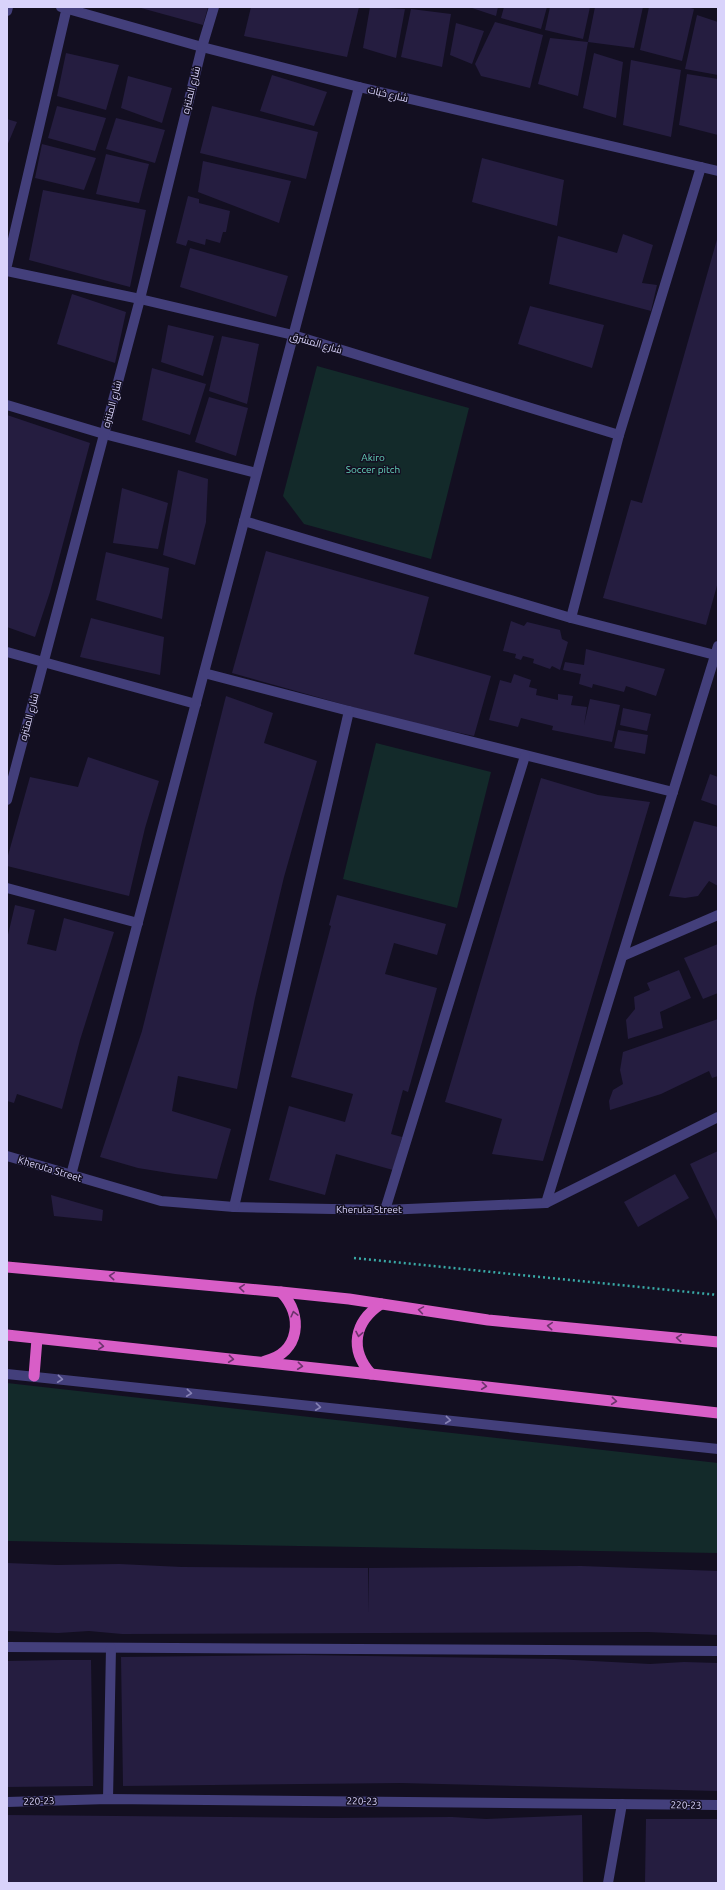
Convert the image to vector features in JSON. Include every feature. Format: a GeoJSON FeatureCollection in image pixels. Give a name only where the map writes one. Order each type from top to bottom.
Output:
{"type":"FeatureCollection","features":[{"type":"Feature","properties":{"kind":"highway"},"geometry":{"type":"LineString","coordinates":[[7,1267],[281,1292],[381,1304],[488,1320],[718,1342]]}},
{"type":"Feature","properties":{"kind":"highway"},"geometry":{"type":"LineString","coordinates":[[261,1362],[280,1355],[288,1347],[294,1334],[296,1318],[293,1308],[288,1299],[281,1292]]}},
{"type":"Feature","properties":{"kind":"highway"},"geometry":{"type":"LineString","coordinates":[[371,1374],[360,1357],[357,1347],[357,1336],[365,1317],[381,1304]]}},
{"type":"Feature","properties":{"kind":"highway"},"geometry":{"type":"LineString","coordinates":[[7,1336],[261,1362],[718,1413]]}},
{"type":"Feature","properties":{"kind":"highway"},"geometry":{"type":"LineString","coordinates":[[34,1376],[37,1339]]}},
{"type":"Feature","properties":{"kind":"street"},"geometry":{"type":"LineString","coordinates":[[7,11],[8,7]]}},
{"type":"Feature","properties":{"kind":"street"},"geometry":{"type":"LineString","coordinates":[[7,265],[65,7]]}},
{"type":"Feature","properties":{"kind":"street","name":"شارع خبات"},"geometry":{"type":"LineString","coordinates":[[65,7],[202,47],[359,87],[718,171]]}},
{"type":"Feature","properties":{"kind":"street","name":"شارع المتنزه"},"geometry":{"type":"LineString","coordinates":[[7,800],[140,299],[202,47],[214,7]]}},
{"type":"Feature","properties":{"kind":"street"},"geometry":{"type":"LineString","coordinates":[[71,1175],[359,87]]}},
{"type":"Feature","properties":{"kind":"street"},"geometry":{"type":"LineString","coordinates":[[571,618],[620,435],[701,167]]}},
{"type":"Feature","properties":{"kind":"street","name":"شارع المشرق"},"geometry":{"type":"LineString","coordinates":[[7,271],[140,299],[293,336],[620,435]]}},
{"type":"Feature","properties":{"kind":"street"},"geometry":{"type":"LineString","coordinates":[[7,404],[104,434],[256,473]]}},
{"type":"Feature","properties":{"kind":"street"},"geometry":{"type":"LineString","coordinates":[[244,521],[571,618],[717,650],[546,1204]]}},
{"type":"Feature","properties":{"kind":"street"},"geometry":{"type":"LineString","coordinates":[[7,652],[196,704]]}},
{"type":"Feature","properties":{"kind":"street"},"geometry":{"type":"LineString","coordinates":[[204,673],[525,756],[673,792]]}},
{"type":"Feature","properties":{"kind":"street"},"geometry":{"type":"LineString","coordinates":[[234,1207],[348,711]]}},
{"type":"Feature","properties":{"kind":"street"},"geometry":{"type":"LineString","coordinates":[[385,1210],[525,756]]}},
{"type":"Feature","properties":{"kind":"street"},"geometry":{"type":"LineString","coordinates":[[7,888],[138,923]]}},
{"type":"Feature","properties":{"kind":"street"},"geometry":{"type":"LineString","coordinates":[[623,956],[718,915]]}},
{"type":"Feature","properties":{"kind":"street","name":"Kheruta Street"},"geometry":{"type":"LineString","coordinates":[[7,1156],[160,1202],[234,1207],[385,1210],[546,1204],[718,1117]]}},
{"type":"Feature","properties":{"kind":"street"},"geometry":{"type":"LineString","coordinates":[[7,1374],[718,1449]]}},
{"type":"Feature","properties":{"kind":"street"},"geometry":{"type":"LineString","coordinates":[[7,1647],[718,1651]]}},
{"type":"Feature","properties":{"kind":"street"},"geometry":{"type":"LineString","coordinates":[[108,1799],[111,1648]]}},
{"type":"Feature","properties":{"kind":"street","name":"220-23"},"geometry":{"type":"LineString","coordinates":[[7,1802],[108,1799],[718,1805]]}},
{"type":"Feature","properties":{"kind":"street"},"geometry":{"type":"LineString","coordinates":[[608,1883],[622,1804]]}},
{"type":"Feature","properties":{"kind":"path"},"geometry":{"type":"LineString","coordinates":[[354,1258],[718,1295]]}},
{"type":"Feature","properties":{"kind":"green space","name":"Akiro Soccer pitch"},"geometry":{"type":"Polygon","coordinates":[[[317,366],[469,408],[431,559],[304,524],[283,496],[317,366]]]}},
{"type":"Feature","properties":{"kind":"green space"},"geometry":{"type":"Polygon","coordinates":[[[376,743],[491,772],[457,908],[343,879],[376,743]]]}},
{"type":"Feature","properties":{"kind":"green space"},"geometry":{"type":"Polygon","coordinates":[[[7,1383],[718,1463],[718,1553],[7,1541],[7,1383]]]}},
{"type":"Feature","properties":{"kind":"building"},"geometry":{"type":"Polygon","coordinates":[[[141,7],[208,7],[203,25],[141,7]]]}},
{"type":"Feature","properties":{"kind":"building"},"geometry":{"type":"Polygon","coordinates":[[[251,7],[359,7],[347,57],[244,36],[251,7]]]}},
{"type":"Feature","properties":{"kind":"building"},"geometry":{"type":"Polygon","coordinates":[[[370,7],[405,9],[396,58],[363,48],[370,7]]]}},
{"type":"Feature","properties":{"kind":"building"},"geometry":{"type":"Polygon","coordinates":[[[469,7],[498,7],[496,16],[469,7]]]}},
{"type":"Feature","properties":{"kind":"building"},"geometry":{"type":"Polygon","coordinates":[[[504,7],[547,7],[541,29],[501,18],[504,7]]]}},
{"type":"Feature","properties":{"kind":"building"},"geometry":{"type":"Polygon","coordinates":[[[550,7],[590,7],[583,39],[545,30],[550,7]]]}},
{"type":"Feature","properties":{"kind":"building"},"geometry":{"type":"Polygon","coordinates":[[[595,7],[643,7],[634,48],[588,42],[595,7]]]}},
{"type":"Feature","properties":{"kind":"building"},"geometry":{"type":"Polygon","coordinates":[[[649,7],[687,7],[694,9],[682,61],[640,50],[649,7]]]}},
{"type":"Feature","properties":{"kind":"building"},"geometry":{"type":"Polygon","coordinates":[[[411,9],[451,14],[442,67],[401,57],[411,9]]]}},
{"type":"Feature","properties":{"kind":"building"},"geometry":{"type":"Polygon","coordinates":[[[697,15],[718,22],[718,75],[685,69],[697,15]]]}},
{"type":"Feature","properties":{"kind":"building"},"geometry":{"type":"Polygon","coordinates":[[[495,22],[543,35],[530,88],[481,76],[475,64],[495,22]]]}},
{"type":"Feature","properties":{"kind":"building"},"geometry":{"type":"Polygon","coordinates":[[[456,23],[484,31],[472,64],[450,55],[456,23]]]}},
{"type":"Feature","properties":{"kind":"building"},"geometry":{"type":"Polygon","coordinates":[[[550,38],[588,42],[578,96],[538,84],[550,38]]]}},
{"type":"Feature","properties":{"kind":"building"},"geometry":{"type":"Polygon","coordinates":[[[66,53],[119,65],[106,110],[57,96],[66,53]]]}},
{"type":"Feature","properties":{"kind":"building"},"geometry":{"type":"Polygon","coordinates":[[[594,53],[623,62],[616,118],[583,108],[594,53]]]}},
{"type":"Feature","properties":{"kind":"building"},"geometry":{"type":"Polygon","coordinates":[[[631,60],[681,70],[671,137],[623,125],[631,60]]]}},
{"type":"Feature","properties":{"kind":"building"},"geometry":{"type":"Polygon","coordinates":[[[687,74],[718,79],[718,135],[679,125],[687,74]]]}},
{"type":"Feature","properties":{"kind":"building"},"geometry":{"type":"Polygon","coordinates":[[[272,75],[327,92],[314,126],[260,111],[272,75]]]}},
{"type":"Feature","properties":{"kind":"building"},"geometry":{"type":"Polygon","coordinates":[[[128,76],[172,88],[162,123],[121,108],[128,76]]]}},
{"type":"Feature","properties":{"kind":"building"},"geometry":{"type":"Polygon","coordinates":[[[57,106],[106,118],[95,151],[48,138],[57,106]]]}},
{"type":"Feature","properties":{"kind":"building"},"geometry":{"type":"Polygon","coordinates":[[[212,106],[318,132],[306,179],[200,153],[212,106]]]}},
{"type":"Feature","properties":{"kind":"building"},"geometry":{"type":"Polygon","coordinates":[[[116,118],[165,130],[155,163],[106,149],[116,118]]]}},
{"type":"Feature","properties":{"kind":"building"},"geometry":{"type":"Polygon","coordinates":[[[7,119],[17,122],[7,146],[7,119]]]}},
{"type":"Feature","properties":{"kind":"building"},"geometry":{"type":"Polygon","coordinates":[[[42,144],[96,158],[84,190],[35,178],[42,144]]]}},
{"type":"Feature","properties":{"kind":"building"},"geometry":{"type":"Polygon","coordinates":[[[106,154],[149,164],[139,203],[96,194],[106,154]]]}},
{"type":"Feature","properties":{"kind":"building"},"geometry":{"type":"Polygon","coordinates":[[[482,158],[564,180],[557,226],[472,202],[482,158]]]}},
{"type":"Feature","properties":{"kind":"building"},"geometry":{"type":"Polygon","coordinates":[[[203,161],[291,181],[279,223],[198,192],[203,161]]]}},
{"type":"Feature","properties":{"kind":"building"},"geometry":{"type":"Polygon","coordinates":[[[43,190],[146,210],[130,287],[29,260],[43,190]]]}},
{"type":"Feature","properties":{"kind":"building"},"geometry":{"type":"Polygon","coordinates":[[[188,196],[199,199],[199,203],[230,211],[226,232],[223,232],[220,243],[206,239],[205,245],[188,240],[186,246],[176,243],[188,196]]]}},
{"type":"Feature","properties":{"kind":"building"},"geometry":{"type":"Polygon","coordinates":[[[623,234],[653,245],[642,283],[657,285],[651,311],[549,284],[558,236],[617,253],[623,234]]]}},
{"type":"Feature","properties":{"kind":"building"},"geometry":{"type":"Polygon","coordinates":[[[718,236],[718,582],[706,625],[603,598],[631,500],[642,503],[718,236]]]}},
{"type":"Feature","properties":{"kind":"building"},"geometry":{"type":"Polygon","coordinates":[[[190,248],[288,276],[276,317],[180,287],[190,248]]]}},
{"type":"Feature","properties":{"kind":"building"},"geometry":{"type":"Polygon","coordinates":[[[72,294],[126,312],[115,363],[57,344],[72,294]]]}},
{"type":"Feature","properties":{"kind":"building"},"geometry":{"type":"Polygon","coordinates":[[[530,306],[604,325],[592,368],[518,344],[530,306]]]}},
{"type":"Feature","properties":{"kind":"building"},"geometry":{"type":"Polygon","coordinates":[[[168,325],[214,336],[203,376],[161,362],[168,325]]]}},
{"type":"Feature","properties":{"kind":"building"},"geometry":{"type":"Polygon","coordinates":[[[222,336],[259,344],[247,404],[209,391],[222,336]]]}},
{"type":"Feature","properties":{"kind":"building"},"geometry":{"type":"Polygon","coordinates":[[[152,368],[206,384],[190,435],[142,420],[152,368]]]}},
{"type":"Feature","properties":{"kind":"building"},"geometry":{"type":"Polygon","coordinates":[[[209,397],[248,408],[236,456],[195,442],[209,397]]]}},
{"type":"Feature","properties":{"kind":"building"},"geometry":{"type":"Polygon","coordinates":[[[7,415],[90,443],[50,592],[35,637],[7,627],[7,415]]]}},
{"type":"Feature","properties":{"kind":"building"},"geometry":{"type":"Polygon","coordinates":[[[178,470],[208,479],[206,522],[195,565],[163,555],[178,470]]]}},
{"type":"Feature","properties":{"kind":"building"},"geometry":{"type":"Polygon","coordinates":[[[122,488],[168,503],[158,549],[113,543],[122,488]]]}},
{"type":"Feature","properties":{"kind":"building"},"geometry":{"type":"Polygon","coordinates":[[[266,551],[429,597],[414,654],[491,676],[474,736],[395,719],[232,673],[266,551]]]}},
{"type":"Feature","properties":{"kind":"building"},"geometry":{"type":"Polygon","coordinates":[[[106,552],[169,568],[162,619],[96,600],[106,552]]]}},
{"type":"Feature","properties":{"kind":"building"},"geometry":{"type":"Polygon","coordinates":[[[91,618],[164,637],[160,675],[80,657],[91,618]]]}},
{"type":"Feature","properties":{"kind":"building"},"geometry":{"type":"Polygon","coordinates":[[[511,621],[524,626],[527,622],[560,630],[562,639],[568,642],[560,670],[552,666],[550,669],[533,663],[534,659],[523,656],[521,660],[515,658],[516,654],[503,651],[511,621]]]}},
{"type":"Feature","properties":{"kind":"building"},"geometry":{"type":"Polygon","coordinates":[[[586,649],[665,669],[656,696],[626,686],[624,692],[593,684],[592,688],[579,684],[581,674],[563,670],[565,662],[584,665],[586,649]]]}},
{"type":"Feature","properties":{"kind":"building"},"geometry":{"type":"Polygon","coordinates":[[[514,674],[531,680],[529,687],[537,689],[536,695],[558,700],[558,694],[573,696],[571,705],[587,707],[584,725],[590,699],[620,705],[612,742],[552,730],[553,726],[521,718],[518,727],[489,720],[500,680],[511,683],[514,674]]]}},
{"type":"Feature","properties":{"kind":"building"},"geometry":{"type":"Polygon","coordinates":[[[226,696],[273,713],[264,743],[317,761],[284,877],[255,998],[237,1089],[178,1076],[172,1111],[231,1129],[217,1179],[138,1168],[100,1157],[142,1031],[226,696]]]}},
{"type":"Feature","properties":{"kind":"building"},"geometry":{"type":"Polygon","coordinates":[[[623,708],[651,714],[647,731],[620,725],[623,708]]]}},
{"type":"Feature","properties":{"kind":"building"},"geometry":{"type":"Polygon","coordinates":[[[618,730],[648,735],[645,754],[614,748],[618,730]]]}},
{"type":"Feature","properties":{"kind":"building"},"geometry":{"type":"Polygon","coordinates":[[[88,757],[159,781],[145,828],[129,896],[7,866],[7,859],[30,777],[78,787],[88,757]]]}},
{"type":"Feature","properties":{"kind":"building"},"geometry":{"type":"Polygon","coordinates":[[[710,774],[718,777],[718,806],[701,800],[710,774]]]}},
{"type":"Feature","properties":{"kind":"building"},"geometry":{"type":"Polygon","coordinates":[[[541,778],[598,795],[650,802],[543,1161],[492,1154],[502,1119],[445,1102],[541,778]]]}},
{"type":"Feature","properties":{"kind":"building"},"geometry":{"type":"Polygon","coordinates":[[[694,821],[718,827],[718,886],[709,881],[698,896],[685,898],[669,896],[694,821]]]}},
{"type":"Feature","properties":{"kind":"building"},"geometry":{"type":"Polygon","coordinates":[[[337,895],[446,924],[437,955],[394,943],[385,974],[437,988],[408,1092],[403,1090],[391,1134],[402,1137],[393,1170],[336,1154],[325,1195],[269,1180],[289,1106],[345,1122],[353,1094],[291,1077],[331,926],[329,925],[337,895]]]}},
{"type":"Feature","properties":{"kind":"building"},"geometry":{"type":"Polygon","coordinates":[[[15,905],[35,910],[27,944],[56,951],[64,918],[114,932],[80,1040],[62,1109],[17,1094],[14,1103],[7,1101],[7,939],[15,905]]]}},
{"type":"Feature","properties":{"kind":"building"},"geometry":{"type":"Polygon","coordinates":[[[718,944],[718,993],[703,999],[684,958],[718,944]]]}},
{"type":"Feature","properties":{"kind":"building"},"geometry":{"type":"Polygon","coordinates":[[[679,970],[691,998],[660,1012],[663,1028],[628,1039],[626,1020],[635,1009],[634,997],[650,990],[647,983],[679,970]]]}},
{"type":"Feature","properties":{"kind":"building"},"geometry":{"type":"Polygon","coordinates":[[[718,1019],[718,1076],[712,1078],[709,1071],[661,1094],[610,1110],[609,1101],[613,1090],[623,1084],[620,1070],[623,1052],[718,1019]]]}},
{"type":"Feature","properties":{"kind":"building"},"geometry":{"type":"Polygon","coordinates":[[[718,1151],[718,1223],[690,1164],[718,1151]]]}},
{"type":"Feature","properties":{"kind":"building"},"geometry":{"type":"Polygon","coordinates":[[[675,1174],[689,1198],[638,1227],[624,1202],[675,1174]]]}},
{"type":"Feature","properties":{"kind":"building"},"geometry":{"type":"Polygon","coordinates":[[[51,1195],[103,1210],[102,1221],[54,1216],[51,1195]]]}},
{"type":"Feature","properties":{"kind":"building"},"geometry":{"type":"Polygon","coordinates":[[[7,1563],[57,1565],[119,1564],[182,1567],[368,1568],[369,1613],[369,1568],[581,1566],[718,1571],[718,1635],[648,1632],[122,1634],[89,1631],[58,1633],[7,1631],[7,1563]]]}},
{"type":"Feature","properties":{"kind":"building"},"geometry":{"type":"Polygon","coordinates":[[[304,1655],[555,1659],[650,1664],[684,1662],[718,1663],[718,1791],[401,1783],[123,1786],[121,1657],[304,1655]]]}},
{"type":"Feature","properties":{"kind":"building"},"geometry":{"type":"Polygon","coordinates":[[[91,1660],[93,1786],[7,1787],[7,1661],[91,1660]]]}},
{"type":"Feature","properties":{"kind":"building"},"geometry":{"type":"Polygon","coordinates":[[[7,1815],[330,1818],[452,1817],[486,1819],[582,1815],[583,1883],[7,1883],[7,1815]]]}},
{"type":"Feature","properties":{"kind":"building"},"geometry":{"type":"Polygon","coordinates":[[[646,1819],[718,1819],[718,1883],[645,1883],[646,1819]]]}}]}
